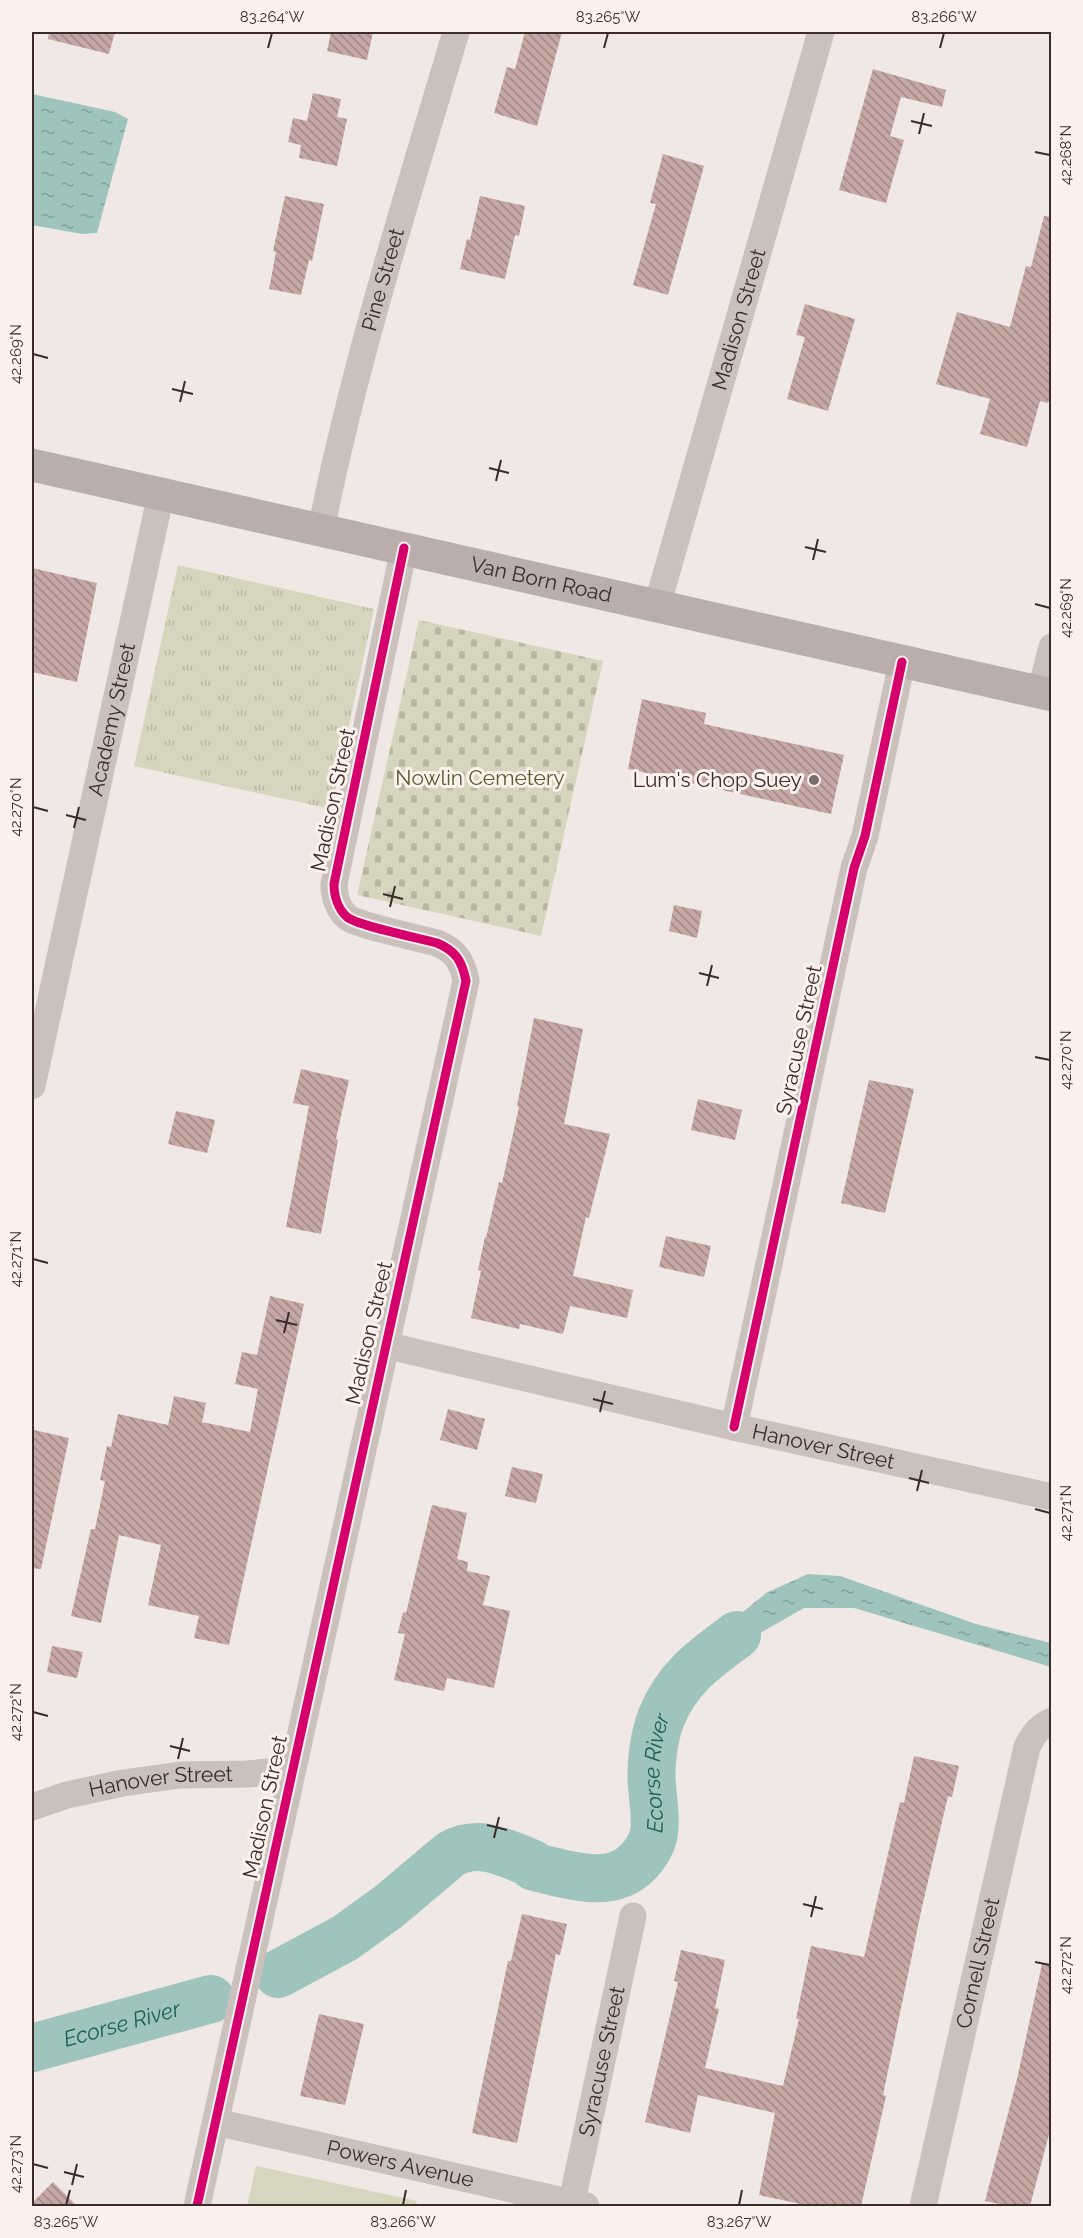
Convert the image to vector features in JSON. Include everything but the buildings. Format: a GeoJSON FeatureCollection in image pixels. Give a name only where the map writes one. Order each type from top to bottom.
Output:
{"type":"FeatureCollection","features":[{"type":"Feature","properties":{"kind":"main road","name":"Van Born Road"},"geometry":{"type":"LineString","coordinates":[[32,465],[1046,694]]}},
{"type":"Feature","properties":{"kind":"street","name":"Pine Street"},"geometry":{"type":"LineString","coordinates":[[321,530],[368,328],[456,32]]}},
{"type":"Feature","properties":{"kind":"street","name":"Madison Street"},"geometry":{"type":"LineString","coordinates":[[657,606],[821,32]]}},
{"type":"Feature","properties":{"kind":"street","name":"Academy Street"},"geometry":{"type":"LineString","coordinates":[[32,1086],[161,494]]}},
{"type":"Feature","properties":{"kind":"street","name":"Madison Street"},"geometry":{"type":"LineString","coordinates":[[197,2206],[466,981],[463,964],[449,948],[354,922],[340,909],[334,893],[404,548]]}},
{"type":"Feature","properties":{"kind":"street"},"geometry":{"type":"LineString","coordinates":[[1046,694],[1052,647]]}},
{"type":"Feature","properties":{"kind":"street","name":"Syracuse Street"},"geometry":{"type":"LineString","coordinates":[[734,1426],[854,868],[865,836],[902,662]]}},
{"type":"Feature","properties":{"kind":"street","name":"Hanover Street"},"geometry":{"type":"LineString","coordinates":[[385,1345],[1052,1497]]}},
{"type":"Feature","properties":{"kind":"street","name":"Cornell Street"},"geometry":{"type":"LineString","coordinates":[[923,2206],[1027,1747],[1034,1734],[1048,1723]]}},
{"type":"Feature","properties":{"kind":"street","name":"Hanover Street"},"geometry":{"type":"LineString","coordinates":[[32,1807],[67,1796],[134,1781],[180,1775],[247,1774],[291,1770]]}},
{"type":"Feature","properties":{"kind":"street","name":"Syracuse Street"},"geometry":{"type":"LineString","coordinates":[[576,2205],[633,1916]]}},
{"type":"Feature","properties":{"kind":"street","name":"Powers Avenue"},"geometry":{"type":"LineString","coordinates":[[216,2122],[576,2205]]}},
{"type":"Feature","properties":{"kind":"green space"},"geometry":{"type":"Polygon","coordinates":[[[178,565],[374,609],[331,809],[134,766],[178,565]]]}},
{"type":"Feature","properties":{"kind":"green space","name":"Nowlin Cemetery"},"geometry":{"type":"Polygon","coordinates":[[[419,620],[603,661],[541,936],[357,895],[419,620]]]}},
{"type":"Feature","properties":{"kind":"green space"},"geometry":{"type":"Polygon","coordinates":[[[256,2166],[417,2201],[415,2206],[247,2206],[256,2166]]]}},
{"type":"Feature","properties":{"kind":"water"},"geometry":{"type":"Polygon","coordinates":[[[32,94],[115,112],[128,119],[97,233],[82,234],[32,225],[32,94]]]}},
{"type":"Feature","properties":{"kind":"water"},"geometry":{"type":"Polygon","coordinates":[[[808,1574],[840,1576],[976,1624],[1051,1643],[1051,1667],[854,1608],[804,1608],[732,1649],[691,1680],[675,1667],[679,1660],[715,1635],[766,1593],[808,1574]]]}},
{"type":"Feature","properties":{"kind":"waterway","name":"Ecorse River"},"geometry":{"type":"LineString","coordinates":[[278,1974],[345,1938],[388,1907],[451,1854],[461,1849],[472,1847],[492,1849],[533,1864],[534,1867],[588,1878],[615,1876],[627,1871],[646,1853],[654,1835],[652,1760],[661,1718],[683,1680],[713,1652],[737,1635]]}},
{"type":"Feature","properties":{"kind":"waterway","name":"Ecorse River"},"geometry":{"type":"LineString","coordinates":[[32,2048],[211,1999]]}},
{"type":"Feature","properties":{"kind":"cycle path"},"geometry":{"type":"LineString","coordinates":[[197,2206],[466,981],[460,962],[449,950],[437,943],[353,920],[341,910],[335,893],[334,884],[404,548]]}},
{"type":"Feature","properties":{"kind":"cycle path"},"geometry":{"type":"LineString","coordinates":[[734,1427],[854,868],[865,836],[902,662]]}},
{"type":"Feature","properties":{"kind":"place","name":"Lum's Chop Suey"},"geometry":{"type":"Point","coordinates":[814,780]}}]}
